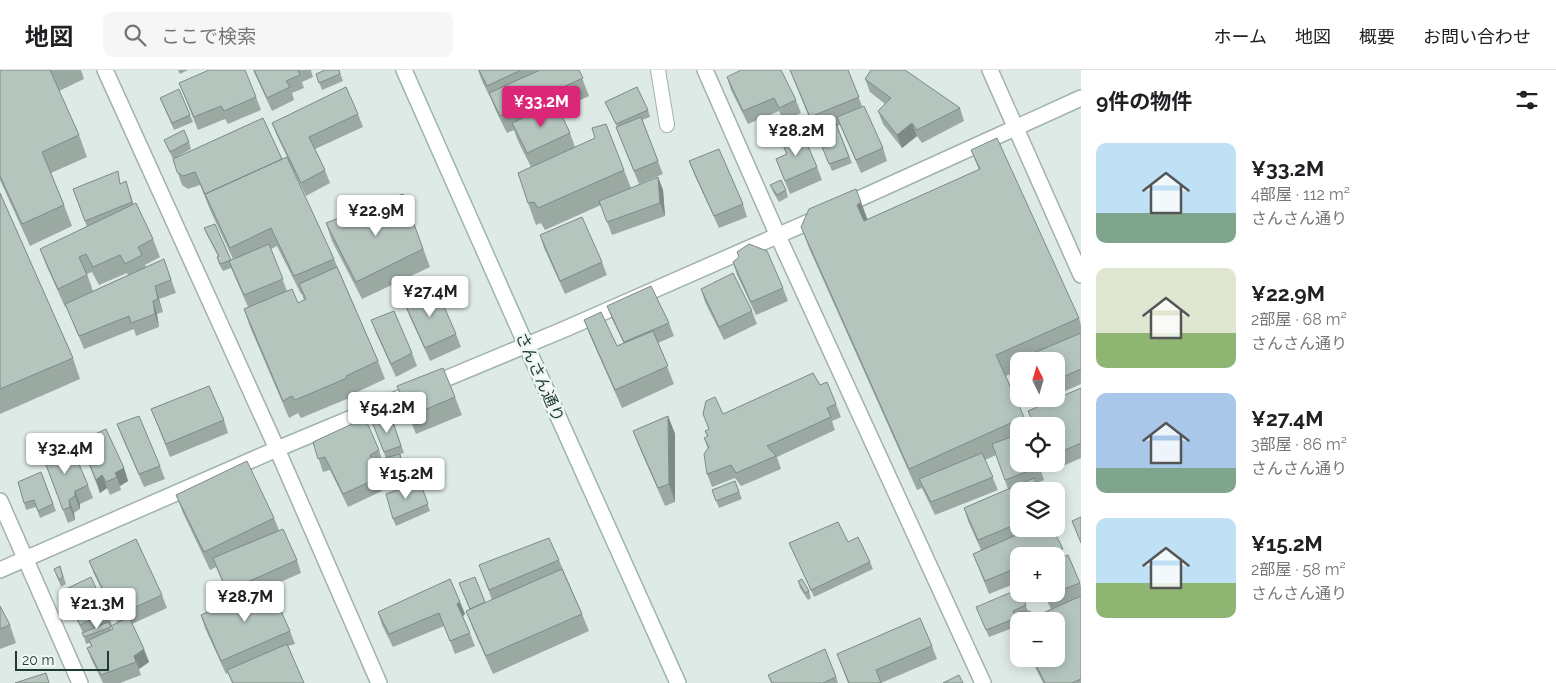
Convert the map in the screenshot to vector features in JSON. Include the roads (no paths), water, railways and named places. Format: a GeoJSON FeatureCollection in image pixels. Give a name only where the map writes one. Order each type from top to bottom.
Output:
{"type":"FeatureCollection","features":[{"type":"Feature","properties":{"kind":"street"},"geometry":{"type":"LineString","coordinates":[[105,70],[277,449],[379,683]]}},
{"type":"Feature","properties":{"kind":"street","name":"さんさん通り"},"geometry":{"type":"LineString","coordinates":[[404,70],[678,683]]}},
{"type":"Feature","properties":{"kind":"street"},"geometry":{"type":"LineString","coordinates":[[704,70],[983,683]]}},
{"type":"Feature","properties":{"kind":"street"},"geometry":{"type":"LineString","coordinates":[[990,70],[1081,275]]}},
{"type":"Feature","properties":{"kind":"street"},"geometry":{"type":"LineString","coordinates":[[0,570],[277,449],[526,345],[778,236],[1081,98]]}},
{"type":"Feature","properties":{"kind":"street"},"geometry":{"type":"LineString","coordinates":[[0,501],[80,683]]}},
{"type":"Feature","properties":{"kind":"lane"},"geometry":{"type":"LineString","coordinates":[[658,70],[668,125]]}}]}
